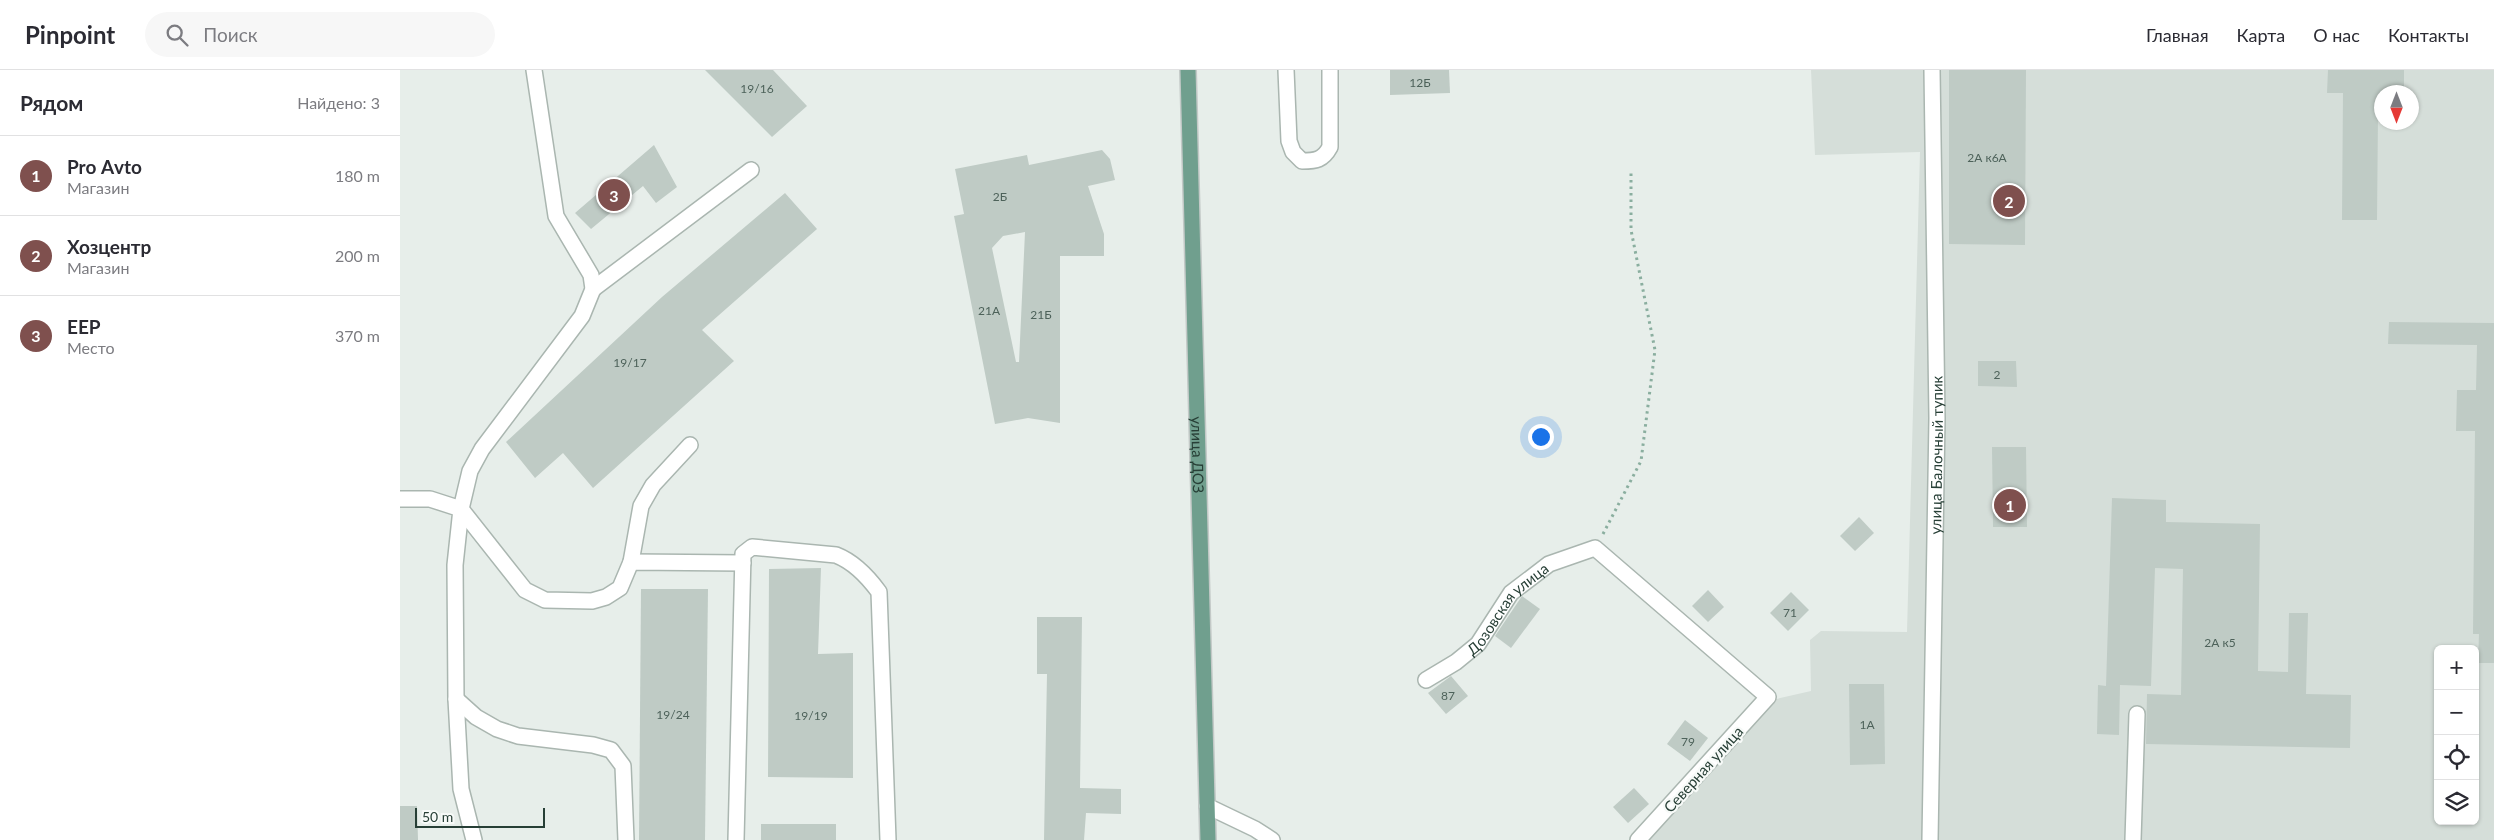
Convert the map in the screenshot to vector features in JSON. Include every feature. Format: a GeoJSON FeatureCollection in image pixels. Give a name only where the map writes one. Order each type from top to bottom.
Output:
{"type":"FeatureCollection","features":[{"type":"Feature","properties":{"kind":"main road","name":"улица ДОЗ"},"geometry":{"type":"LineString","coordinates":[[1188,70],[1208,840]]}},
{"type":"Feature","properties":{"kind":"street"},"geometry":{"type":"LineString","coordinates":[[534,70],[556,216],[591,275],[594,290]]}},
{"type":"Feature","properties":{"kind":"street"},"geometry":{"type":"LineString","coordinates":[[1286,70],[1289,141],[1292,152],[1302,161],[1316,161],[1325,156],[1330,147],[1330,70]]}},
{"type":"Feature","properties":{"kind":"street","name":"улица Балочный тупик"},"geometry":{"type":"LineString","coordinates":[[1930,840],[1937,418],[1932,70]]}},
{"type":"Feature","properties":{"kind":"street"},"geometry":{"type":"LineString","coordinates":[[474,840],[461,789],[456,699],[455,565],[461,509],[470,471],[482,449],[582,316],[594,290],[751,170]]}},
{"type":"Feature","properties":{"kind":"street"},"geometry":{"type":"LineString","coordinates":[[400,499],[430,499],[461,509],[525,590],[545,600],[592,601],[606,597],[620,588],[631,562],[640,506],[653,485],[690,444]]}},
{"type":"Feature","properties":{"kind":"street"},"geometry":{"type":"LineString","coordinates":[[736,840],[743,554],[752,547],[836,555],[847,559],[871,581],[879,592],[888,840]]}},
{"type":"Feature","properties":{"kind":"street","name":"Дозовская улица"},"geometry":{"type":"LineString","coordinates":[[1426,680],[1456,662],[1478,644],[1511,593],[1550,564],[1596,548]]}},
{"type":"Feature","properties":{"kind":"street","name":"Северная улица"},"geometry":{"type":"LineString","coordinates":[[1596,548],[1768,697],[1638,840]]}},
{"type":"Feature","properties":{"kind":"street"},"geometry":{"type":"LineString","coordinates":[[631,562],[743,563]]}},
{"type":"Feature","properties":{"kind":"street"},"geometry":{"type":"LineString","coordinates":[[456,699],[476,717],[497,730],[518,736],[593,745],[611,750],[622,766],[626,840]]}},
{"type":"Feature","properties":{"kind":"street"},"geometry":{"type":"LineString","coordinates":[[2133,840],[2137,714]]}},
{"type":"Feature","properties":{"kind":"street"},"geometry":{"type":"LineString","coordinates":[[1207,806],[1256,829],[1272,840]]}},
{"type":"Feature","properties":{"kind":"path"},"geometry":{"type":"LineString","coordinates":[[1596,548],[1642,461],[1655,350],[1630,230],[1630,172]]}},
{"type":"Feature","properties":{"kind":"shaded area"},"geometry":{"type":"Polygon","coordinates":[[[1811,70],[2494,70],[2494,840],[1650,840],[1772,700],[1811,691],[1810,640],[1821,631],[1907,632],[1920,152],[1815,155],[1811,70]]]}},
{"type":"Feature","properties":{"kind":"building"},"geometry":{"type":"Polygon","coordinates":[[[705,70],[773,70],[807,106],[772,137],[705,70]]]}},
{"type":"Feature","properties":{"kind":"building"},"geometry":{"type":"Polygon","coordinates":[[[1390,70],[1449,70],[1450,93],[1390,95],[1390,70]]]}},
{"type":"Feature","properties":{"kind":"building"},"geometry":{"type":"Polygon","coordinates":[[[1949,70],[2026,70],[2025,245],[1949,244],[1949,70]]]}},
{"type":"Feature","properties":{"kind":"building"},"geometry":{"type":"Polygon","coordinates":[[[2328,70],[2404,70],[2404,85],[2374,85],[2374,130],[2378,130],[2377,220],[2342,220],[2343,93],[2327,93],[2328,70]]]}},
{"type":"Feature","properties":{"kind":"building"},"geometry":{"type":"Polygon","coordinates":[[[654,145],[677,187],[656,203],[643,186],[591,229],[575,213],[654,145]]]}},
{"type":"Feature","properties":{"kind":"building"},"geometry":{"type":"Polygon","coordinates":[[[1102,150],[1110,159],[1115,180],[1088,186],[1104,234],[1104,256],[1060,256],[1060,423],[1028,418],[995,424],[954,216],[964,214],[955,169],[1027,155],[1029,165],[1102,150]],[[1025,232],[1003,236],[992,248],[1016,362],[1019,362],[1025,232]]]}},
{"type":"Feature","properties":{"kind":"building"},"geometry":{"type":"Polygon","coordinates":[[[785,193],[817,229],[702,330],[734,361],[593,488],[563,453],[535,478],[506,442],[662,297],[785,193]]]}},
{"type":"Feature","properties":{"kind":"building"},"geometry":{"type":"Polygon","coordinates":[[[2389,322],[2494,323],[2494,663],[2479,663],[2479,634],[2473,634],[2475,431],[2456,431],[2457,390],[2476,390],[2477,345],[2388,344],[2389,322]]]}},
{"type":"Feature","properties":{"kind":"building"},"geometry":{"type":"Polygon","coordinates":[[[1978,361],[2016,361],[2017,387],[1978,386],[1978,361]]]}},
{"type":"Feature","properties":{"kind":"building"},"geometry":{"type":"Polygon","coordinates":[[[1992,447],[2026,447],[2027,527],[1993,527],[1992,447]]]}},
{"type":"Feature","properties":{"kind":"building"},"geometry":{"type":"Polygon","coordinates":[[[2112,498],[2166,500],[2166,522],[2260,524],[2258,671],[2288,672],[2289,613],[2308,613],[2306,694],[2351,695],[2350,748],[2146,744],[2147,694],[2181,695],[2183,569],[2155,568],[2151,686],[2120,685],[2119,735],[2097,734],[2098,685],[2106,686],[2112,498]]]}},
{"type":"Feature","properties":{"kind":"building"},"geometry":{"type":"Polygon","coordinates":[[[1859,517],[1874,533],[1855,551],[1840,536],[1859,517]]]}},
{"type":"Feature","properties":{"kind":"building"},"geometry":{"type":"Polygon","coordinates":[[[821,568],[818,654],[853,653],[853,778],[768,777],[769,569],[821,568]]]}},
{"type":"Feature","properties":{"kind":"building"},"geometry":{"type":"Polygon","coordinates":[[[641,589],[708,589],[705,840],[639,840],[641,589]]]}},
{"type":"Feature","properties":{"kind":"building"},"geometry":{"type":"Polygon","coordinates":[[[1708,590],[1724,607],[1708,622],[1692,606],[1708,590]]]}},
{"type":"Feature","properties":{"kind":"building"},"geometry":{"type":"Polygon","coordinates":[[[1791,592],[1809,610],[1788,631],[1770,613],[1791,592]]]}},
{"type":"Feature","properties":{"kind":"building"},"geometry":{"type":"Polygon","coordinates":[[[1522,596],[1540,609],[1511,648],[1495,636],[1522,596]]]}},
{"type":"Feature","properties":{"kind":"building"},"geometry":{"type":"Polygon","coordinates":[[[1037,617],[1082,617],[1080,788],[1121,789],[1121,814],[1086,813],[1084,840],[1044,840],[1047,674],[1037,674],[1037,617]]]}},
{"type":"Feature","properties":{"kind":"building"},"geometry":{"type":"Polygon","coordinates":[[[1451,676],[1468,696],[1446,714],[1428,693],[1451,676]]]}},
{"type":"Feature","properties":{"kind":"building"},"geometry":{"type":"Polygon","coordinates":[[[1849,684],[1884,684],[1885,764],[1850,765],[1849,684]]]}},
{"type":"Feature","properties":{"kind":"building"},"geometry":{"type":"Polygon","coordinates":[[[1685,720],[1708,738],[1690,761],[1667,744],[1685,720]]]}},
{"type":"Feature","properties":{"kind":"building"},"geometry":{"type":"Polygon","coordinates":[[[1634,788],[1649,804],[1628,823],[1613,807],[1634,788]]]}},
{"type":"Feature","properties":{"kind":"building"},"geometry":{"type":"Polygon","coordinates":[[[400,806],[417,806],[418,840],[400,840],[400,806]]]}},
{"type":"Feature","properties":{"kind":"building"},"geometry":{"type":"Polygon","coordinates":[[[761,824],[836,824],[836,840],[761,840],[761,824]]]}},
{"type":"Feature","properties":{"kind":"place","name":"EEP"},"geometry":{"type":"Point","coordinates":[614,195]}},
{"type":"Feature","properties":{"kind":"place","name":"Хозцентр"},"geometry":{"type":"Point","coordinates":[2009,201]}},
{"type":"Feature","properties":{"kind":"place","name":"Pro Аvto"},"geometry":{"type":"Point","coordinates":[2010,505]}}]}
